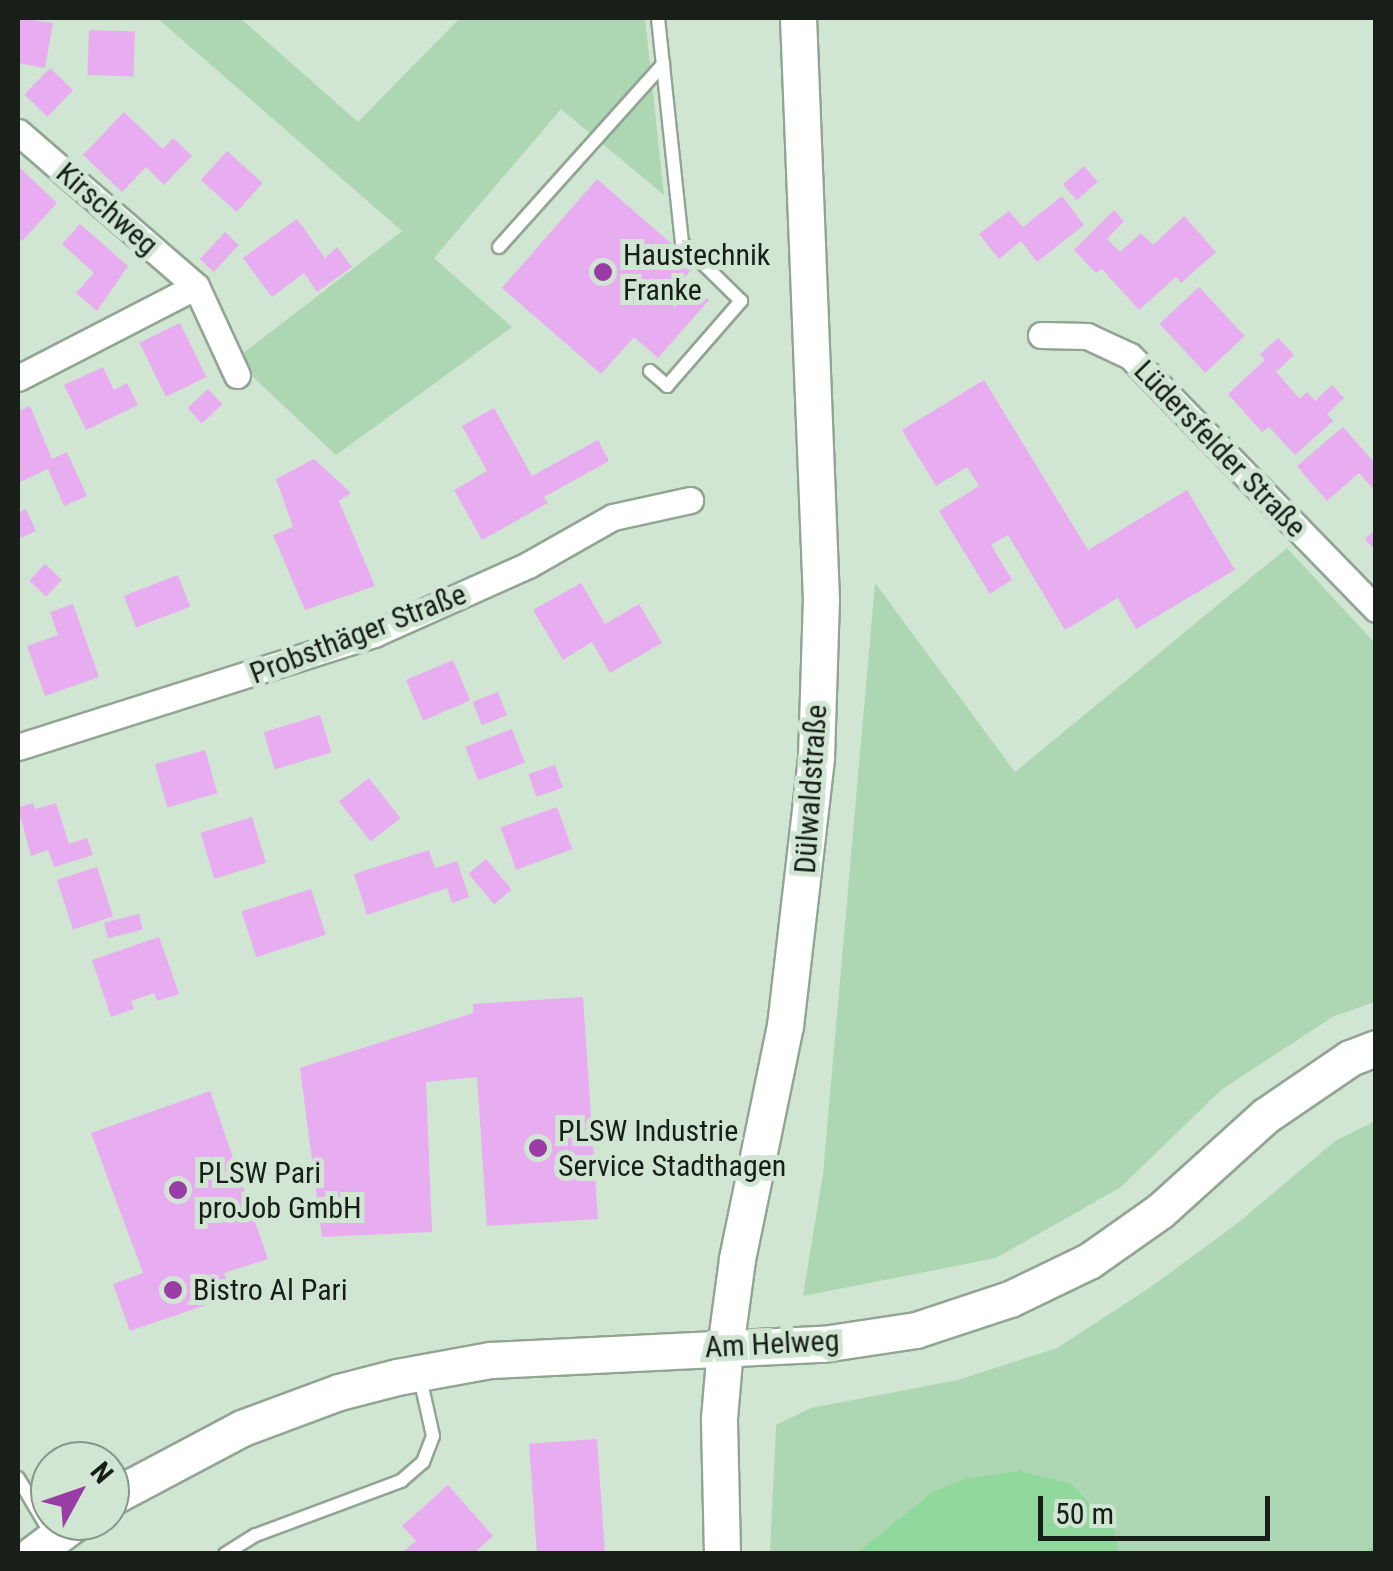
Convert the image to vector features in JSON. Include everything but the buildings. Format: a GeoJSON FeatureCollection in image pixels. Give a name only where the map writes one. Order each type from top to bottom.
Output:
{"type":"FeatureCollection","features":[{"type":"Feature","properties":{"kind":"street","name":"Dülwaldstraße"},"geometry":{"type":"LineString","coordinates":[[722,1554],[719,1418],[725,1348],[737,1259],[786,1026],[816,757],[820,600],[798,18]]}},
{"type":"Feature","properties":{"kind":"street","name":"Kirschweg"},"geometry":{"type":"LineString","coordinates":[[18,132],[196,286],[237,375]]}},
{"type":"Feature","properties":{"kind":"street"},"geometry":{"type":"LineString","coordinates":[[18,378],[196,286]]}},
{"type":"Feature","properties":{"kind":"street","name":"Lüdersfelder Straße"},"geometry":{"type":"LineString","coordinates":[[1041,335],[1087,336],[1130,356],[1376,609]]}},
{"type":"Feature","properties":{"kind":"street","name":"Probsthäger Straße"},"geometry":{"type":"LineString","coordinates":[[18,748],[374,634],[528,565],[613,516],[690,500]]}},
{"type":"Feature","properties":{"kind":"street","name":"Am Helweg"},"geometry":{"type":"LineString","coordinates":[[130,1487],[242,1428],[339,1392],[418,1373],[490,1360],[815,1344],[916,1330],[1010,1299],[1089,1261],[1160,1210],[1265,1116],[1350,1058],[1376,1048]]}},
{"type":"Feature","properties":{"kind":"lane"},"geometry":{"type":"LineString","coordinates":[[650,371],[668,386],[741,300],[682,243],[658,18]]}},
{"type":"Feature","properties":{"kind":"lane"},"geometry":{"type":"LineString","coordinates":[[499,247],[663,64]]}},
{"type":"Feature","properties":{"kind":"lane"},"geometry":{"type":"LineString","coordinates":[[225,1554],[256,1536],[400,1481],[423,1462],[434,1436],[418,1373]]}},
{"type":"Feature","properties":{"kind":"shaded area"},"geometry":{"type":"Polygon","coordinates":[[[157,18],[240,18],[358,122],[460,18],[645,18],[664,195],[561,109],[434,258],[512,327],[336,455],[248,372],[242,354],[402,231],[157,18]]]}},
{"type":"Feature","properties":{"kind":"shaded area"},"geometry":{"type":"Polygon","coordinates":[[[1287,548],[1375,643],[1375,1002],[1334,1016],[1221,1090],[1121,1187],[996,1258],[803,1296],[823,1174],[875,583],[1015,772],[1287,548]]]}},
{"type":"Feature","properties":{"kind":"shaded area"},"geometry":{"type":"Polygon","coordinates":[[[1375,1121],[1375,1553],[770,1554],[776,1425],[811,1408],[958,1380],[1057,1348],[1148,1289],[1239,1222],[1335,1141],[1375,1121]]]}},
{"type":"Feature","properties":{"kind":"shaded area"},"geometry":{"type":"Polygon","coordinates":[[[1019,1471],[1071,1484],[1115,1531],[1118,1553],[857,1553],[934,1491],[968,1478],[1019,1471]]]}},
{"type":"Feature","properties":{"kind":"waterway"},"geometry":{"type":"LineString","coordinates":[[1368,1554],[1376,1549]]}},
{"type":"Feature","properties":{"kind":"place","name":"Haustechnik Franke"},"geometry":{"type":"Point","coordinates":[603,272]}},
{"type":"Feature","properties":{"kind":"place","name":"PLSW Industrie Service Stadthagen"},"geometry":{"type":"Point","coordinates":[538,1148]}},
{"type":"Feature","properties":{"kind":"place","name":"PLSW Pari proJob GmbH"},"geometry":{"type":"Point","coordinates":[178,1190]}},
{"type":"Feature","properties":{"kind":"place","name":"Bistro Al Pari"},"geometry":{"type":"Point","coordinates":[173,1290]}}]}
